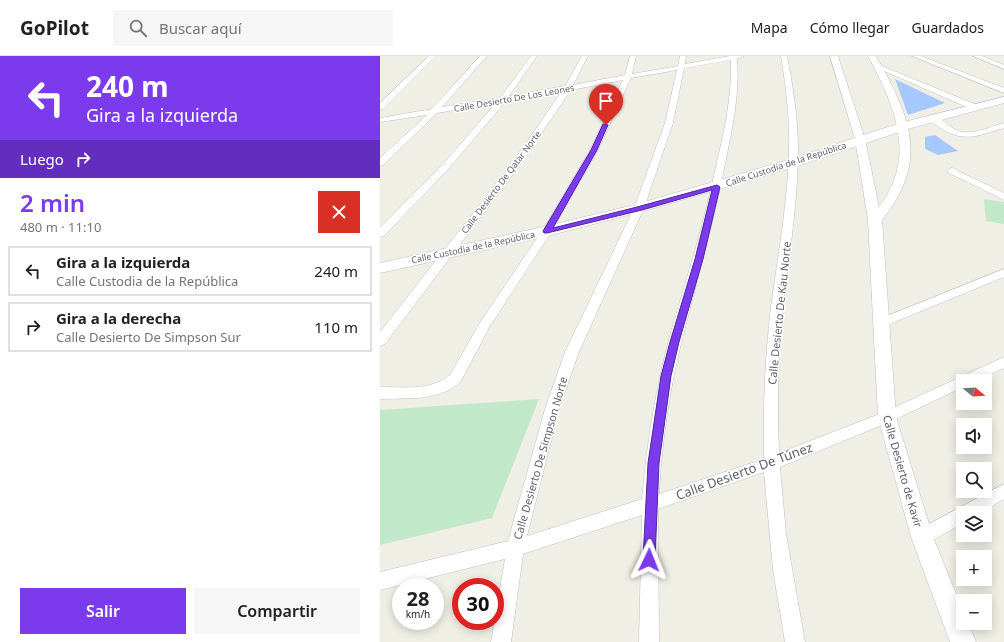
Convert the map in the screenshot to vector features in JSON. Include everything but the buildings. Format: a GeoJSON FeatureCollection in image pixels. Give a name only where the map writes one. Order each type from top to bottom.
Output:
{"type":"FeatureCollection","features":[{"type":"Feature","properties":{"kind":"main road","name":"Calle Custodia de la República"},"geometry":{"type":"LineString","coordinates":[[380,268],[547,231],[717,187],[794,163],[860,139],[932,118],[1004,100]]}},
{"type":"Feature","properties":{"kind":"street"},"geometry":{"type":"LineString","coordinates":[[380,107],[433,56]]}},
{"type":"Feature","properties":{"kind":"street"},"geometry":{"type":"LineString","coordinates":[[380,163],[434,112],[484,56]]}},
{"type":"Feature","properties":{"kind":"street"},"geometry":{"type":"LineString","coordinates":[[380,234],[434,180],[502,100],[534,56]]}},
{"type":"Feature","properties":{"kind":"street","name":"Calle Desierto De Qatar Norte"},"geometry":{"type":"LineString","coordinates":[[380,341],[516,164],[568,88],[585,56]]}},
{"type":"Feature","properties":{"kind":"street"},"geometry":{"type":"LineString","coordinates":[[380,393],[432,391],[448,385],[455,379],[485,324],[547,231],[594,150],[628,77],[633,56]]}},
{"type":"Feature","properties":{"kind":"street"},"geometry":{"type":"LineString","coordinates":[[649,642],[648,587],[653,463],[666,376],[674,342],[699,259],[717,187],[732,108],[737,56]]}},
{"type":"Feature","properties":{"kind":"street","name":"Calle Desierto De Los Leones"},"geometry":{"type":"LineString","coordinates":[[380,120],[434,112],[628,77],[683,62],[737,56]]}},
{"type":"Feature","properties":{"kind":"street","name":"Calle Desierto De Kau Norte"},"geometry":{"type":"LineString","coordinates":[[784,56],[793,127],[794,163],[773,353],[771,463],[778,541],[787,606],[795,642]]}},
{"type":"Feature","properties":{"kind":"street","name":"Calle Desierto de Kavir"},"geometry":{"type":"LineString","coordinates":[[834,56],[860,139],[875,220],[887,417],[922,537],[963,642]]}},
{"type":"Feature","properties":{"kind":"street"},"geometry":{"type":"LineString","coordinates":[[872,56],[894,98],[904,126],[906,155],[902,171],[890,201],[875,220]]}},
{"type":"Feature","properties":{"kind":"street"},"geometry":{"type":"LineString","coordinates":[[915,56],[1004,91]]}},
{"type":"Feature","properties":{"kind":"street"},"geometry":{"type":"LineString","coordinates":[[976,56],[1004,67]]}},
{"type":"Feature","properties":{"kind":"street","name":"Calle Desierto De Simpson Norte"},"geometry":{"type":"LineString","coordinates":[[501,642],[515,548],[536,466],[562,379],[572,352],[639,208],[669,123],[683,62]]}},
{"type":"Feature","properties":{"kind":"street"},"geometry":{"type":"LineString","coordinates":[[877,66],[974,107]]}},
{"type":"Feature","properties":{"kind":"street"},"geometry":{"type":"LineString","coordinates":[[932,118],[954,133],[966,135],[1004,125]]}},
{"type":"Feature","properties":{"kind":"street"},"geometry":{"type":"LineString","coordinates":[[952,171],[1004,197]]}},
{"type":"Feature","properties":{"kind":"street"},"geometry":{"type":"LineString","coordinates":[[881,323],[1004,273]]}},
{"type":"Feature","properties":{"kind":"street","name":"Calle Desierto De Túnez"},"geometry":{"type":"LineString","coordinates":[[978,374],[1004,362]]}},
{"type":"Feature","properties":{"kind":"street","name":"Calle Desierto De Túnez"},"geometry":{"type":"LineString","coordinates":[[380,581],[515,548],[651,504],[771,463],[887,417],[956,384]]}},
{"type":"Feature","properties":{"kind":"street"},"geometry":{"type":"LineString","coordinates":[[977,506],[1004,491]]}},
{"type":"Feature","properties":{"kind":"street"},"geometry":{"type":"LineString","coordinates":[[922,537],[956,518]]}},
{"type":"Feature","properties":{"kind":"green space"},"geometry":{"type":"Polygon","coordinates":[[[984,199],[1004,202],[1004,224],[986,221],[984,199]]]}},
{"type":"Feature","properties":{"kind":"green space"},"geometry":{"type":"Polygon","coordinates":[[[539,399],[492,518],[380,545],[380,410],[539,399]]]}},
{"type":"Feature","properties":{"kind":"water"},"geometry":{"type":"Polygon","coordinates":[[[895,79],[945,103],[908,115],[895,79]]]}},
{"type":"Feature","properties":{"kind":"water"},"geometry":{"type":"Polygon","coordinates":[[[935,135],[958,151],[938,155],[925,149],[925,137],[935,135]]]}},
{"type":"Feature","properties":{"kind":"route"},"geometry":{"type":"LineString","coordinates":[[606,125],[594,150],[547,231],[717,187],[699,259],[674,342],[666,376],[653,463],[649,560]]}}]}
